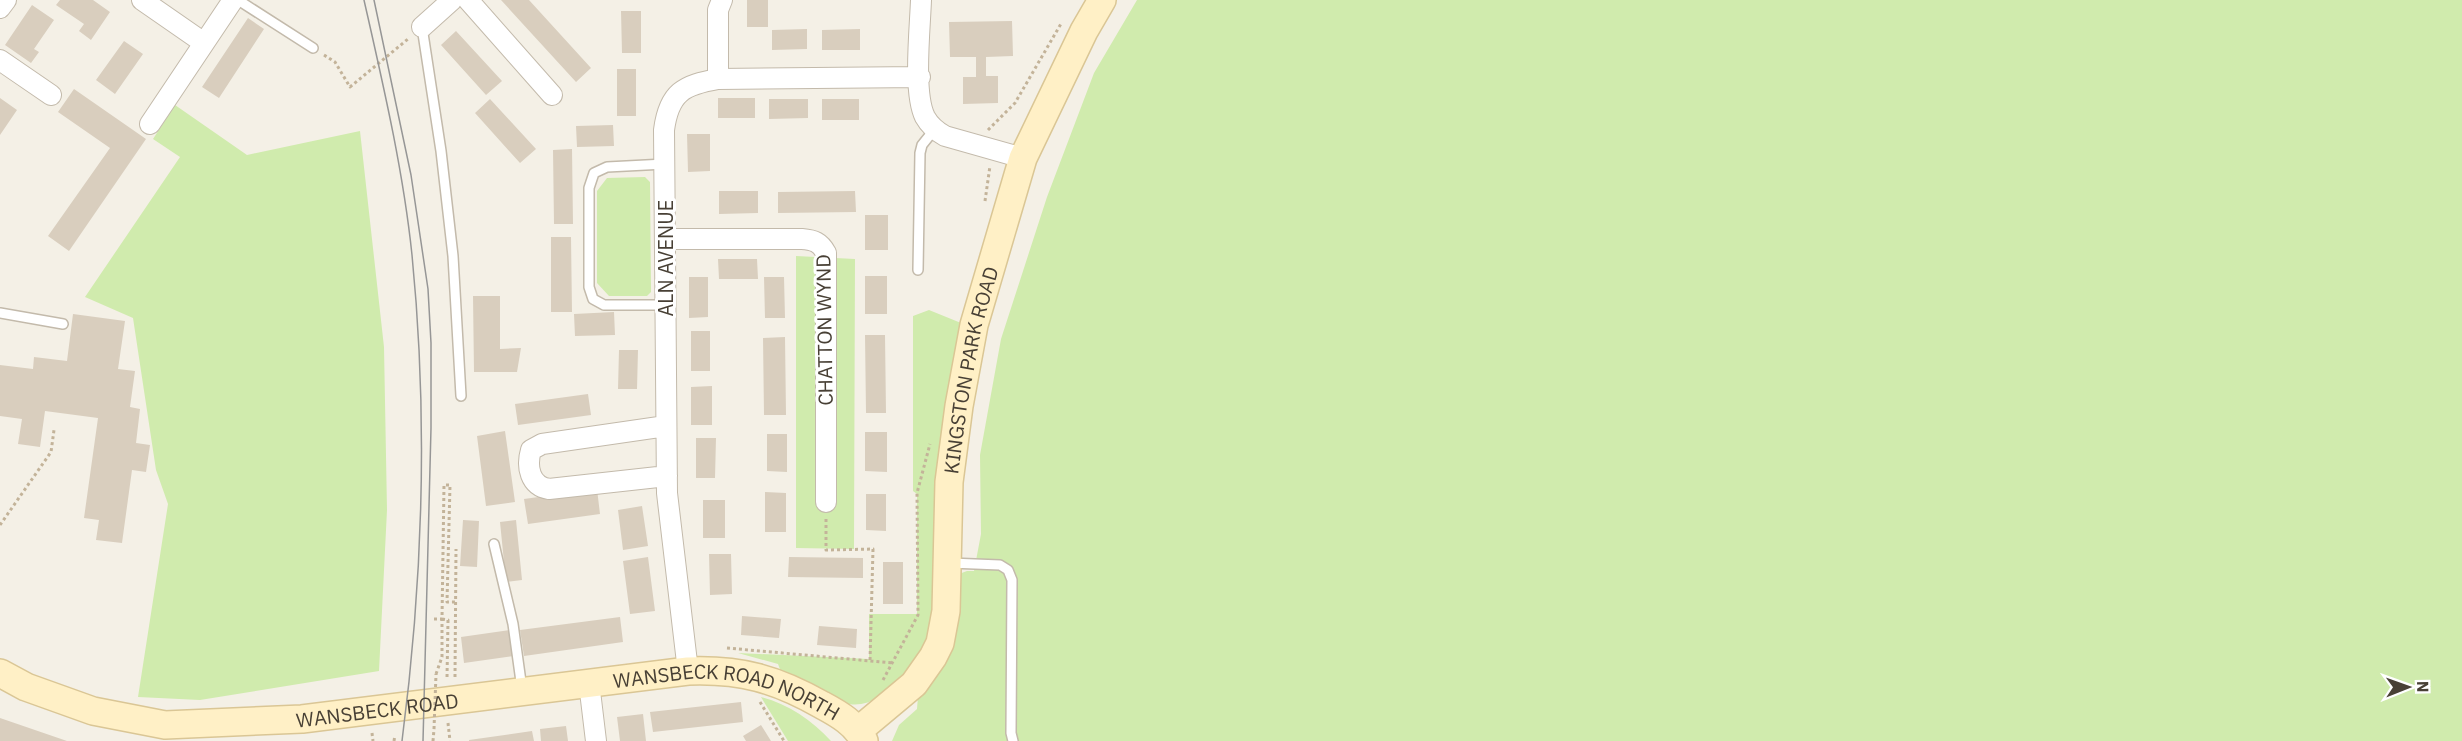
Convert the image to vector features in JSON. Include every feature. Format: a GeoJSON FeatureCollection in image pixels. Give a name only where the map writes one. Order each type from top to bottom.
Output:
{"type":"FeatureCollection","features":[{"type":"Feature","properties":{"kind":"street"},"geometry":{"type":"LineString","coordinates":[[0,8],[6,0]]}},
{"type":"Feature","properties":{"kind":"street"},"geometry":{"type":"LineString","coordinates":[[142,0],[204,43]]}},
{"type":"Feature","properties":{"kind":"street"},"geometry":{"type":"LineString","coordinates":[[150,124],[232,0]]}},
{"type":"Feature","properties":{"kind":"street"},"geometry":{"type":"LineString","coordinates":[[422,27],[452,0]]}},
{"type":"Feature","properties":{"kind":"street"},"geometry":{"type":"LineString","coordinates":[[468,0],[552,94]]}},
{"type":"Feature","properties":{"kind":"street"},"geometry":{"type":"LineString","coordinates":[[718,79],[718,10],[722,0]]}},
{"type":"Feature","properties":{"kind":"street"},"geometry":{"type":"LineString","coordinates":[[921,0],[921,100],[925,116],[934,130],[945,136],[1023,158]]}},
{"type":"Feature","properties":{"kind":"street","name":"KINGSTON PARK ROAD"},"geometry":{"type":"LineString","coordinates":[[861,736],[914,684],[933,657],[943,630],[948,563],[950,482],[961,394],[974,325],[1023,158],[1084,31],[1102,0]]}},
{"type":"Feature","properties":{"kind":"street"},"geometry":{"type":"LineString","coordinates":[[0,60],[51,95]]}},
{"type":"Feature","properties":{"kind":"street","name":"ALN AVENUE"},"geometry":{"type":"LineString","coordinates":[[688,670],[668,509],[664,130],[670,104],[677,94],[687,87],[718,79],[920,76]]}},
{"type":"Feature","properties":{"kind":"street","name":"CHATTON WYND"},"geometry":{"type":"LineString","coordinates":[[665,239],[802,239],[813,240],[821,244],[826,253],[826,502]]}},
{"type":"Feature","properties":{"kind":"street"},"geometry":{"type":"LineString","coordinates":[[666,426],[542,444],[531,450],[529,458],[532,477],[536,484],[549,489],[667,476]]}},
{"type":"Feature","properties":{"kind":"street","name":"WANSBECK ROAD NORTH"},"geometry":{"type":"LineString","coordinates":[[590,684],[688,670],[743,673],[777,682],[798,691],[842,717],[861,736]]}},
{"type":"Feature","properties":{"kind":"street","name":"WANSBECK ROAD"},"geometry":{"type":"LineString","coordinates":[[0,674],[26,687],[163,733],[590,684]]}},
{"type":"Feature","properties":{"kind":"street"},"geometry":{"type":"LineString","coordinates":[[590,684],[596,741]]}},
{"type":"Feature","properties":{"kind":"lane"},"geometry":{"type":"LineString","coordinates":[[238,0],[313,48]]}},
{"type":"Feature","properties":{"kind":"lane"},"geometry":{"type":"LineString","coordinates":[[422,27],[441,150],[453,256],[461,396]]}},
{"type":"Feature","properties":{"kind":"lane"},"geometry":{"type":"LineString","coordinates":[[918,270],[920,153],[922,145],[934,130]]}},
{"type":"Feature","properties":{"kind":"lane"},"geometry":{"type":"LineString","coordinates":[[664,164],[607,167],[594,173],[589,188],[589,287],[593,299],[604,305],[666,304]]}},
{"type":"Feature","properties":{"kind":"lane"},"geometry":{"type":"LineString","coordinates":[[0,313],[63,324]]}},
{"type":"Feature","properties":{"kind":"lane"},"geometry":{"type":"LineString","coordinates":[[494,544],[513,624],[522,692]]}},
{"type":"Feature","properties":{"kind":"lane"},"geometry":{"type":"LineString","coordinates":[[948,563],[1000,565],[1008,570],[1012,580],[1011,734],[1013,741]]}},
{"type":"Feature","properties":{"kind":"path"},"geometry":{"type":"LineString","coordinates":[[313,48],[335,62],[351,87],[422,27]]}},
{"type":"Feature","properties":{"kind":"path"},"geometry":{"type":"LineString","coordinates":[[0,525],[51,452],[54,430]]}},
{"type":"Feature","properties":{"kind":"path"},"geometry":{"type":"LineString","coordinates":[[433,741],[436,674],[442,657],[444,485],[450,485],[447,602],[456,602]]}},
{"type":"Feature","properties":{"kind":"path"},"geometry":{"type":"LineString","coordinates":[[826,502],[826,550],[873,549],[870,661]]}},
{"type":"Feature","properties":{"kind":"path"},"geometry":{"type":"LineString","coordinates":[[455,677],[456,549]]}},
{"type":"Feature","properties":{"kind":"path"},"geometry":{"type":"LineString","coordinates":[[434,619],[448,620],[447,678]]}},
{"type":"Feature","properties":{"kind":"path"},"geometry":{"type":"LineString","coordinates":[[881,683],[914,623]]}},
{"type":"Feature","properties":{"kind":"path"},"geometry":{"type":"LineString","coordinates":[[722,648],[745,648],[892,663]]}},
{"type":"Feature","properties":{"kind":"path"},"geometry":{"type":"LineString","coordinates":[[743,673],[784,741]]}},
{"type":"Feature","properties":{"kind":"path"},"geometry":{"type":"LineString","coordinates":[[447,718],[450,741]]}},
{"type":"Feature","properties":{"kind":"path"},"geometry":{"type":"LineString","coordinates":[[372,732],[373,741]]}},
{"type":"Feature","properties":{"kind":"path"},"geometry":{"type":"LineString","coordinates":[[394,741],[395,735]]}},
{"type":"Feature","properties":{"kind":"green space"},"geometry":{"type":"Polygon","coordinates":[[[1137,0],[2462,0],[2462,741],[892,741],[899,725],[917,709],[918,696],[959,574],[974,571],[981,534],[980,455],[1001,339],[1047,197],[1094,73],[1137,0]]]}},
{"type":"Feature","properties":{"kind":"green space"},"geometry":{"type":"Polygon","coordinates":[[[175,105],[247,155],[360,131],[384,347],[387,510],[379,671],[200,700],[138,697],[168,504],[156,470],[133,318],[85,297],[180,157],[153,139],[175,105]]]}},
{"type":"Feature","properties":{"kind":"green space"},"geometry":{"type":"Polygon","coordinates":[[[645,177],[650,182],[651,292],[647,296],[609,296],[597,283],[597,191],[607,178],[645,177]]]}},
{"type":"Feature","properties":{"kind":"green space"},"geometry":{"type":"Polygon","coordinates":[[[796,256],[855,259],[854,549],[796,548],[796,256]]]}},
{"type":"Feature","properties":{"kind":"green space"},"geometry":{"type":"Polygon","coordinates":[[[929,310],[966,325],[931,631],[908,670],[885,693],[872,701],[859,704],[844,703],[781,672],[778,664],[738,653],[869,659],[869,614],[917,614],[917,494],[913,491],[913,316],[929,310]]]}},
{"type":"Feature","properties":{"kind":"green space"},"geometry":{"type":"Polygon","coordinates":[[[761,697],[799,714],[831,741],[788,741],[761,697]]]}},
{"type":"Feature","properties":{"kind":"building"},"geometry":{"type":"Polygon","coordinates":[[[60,0],[93,0],[110,12],[91,40],[79,31],[84,24],[56,5],[60,0]]]}},
{"type":"Feature","properties":{"kind":"building"},"geometry":{"type":"Polygon","coordinates":[[[501,0],[529,0],[591,68],[576,82],[501,0]]]}},
{"type":"Feature","properties":{"kind":"building"},"geometry":{"type":"Polygon","coordinates":[[[747,0],[768,0],[768,27],[747,27],[747,0]]]}},
{"type":"Feature","properties":{"kind":"building"},"geometry":{"type":"Polygon","coordinates":[[[32,5],[54,20],[34,49],[39,52],[31,63],[5,45],[32,5]]]}},
{"type":"Feature","properties":{"kind":"building"},"geometry":{"type":"Polygon","coordinates":[[[621,11],[641,11],[641,53],[622,53],[621,11]]]}},
{"type":"Feature","properties":{"kind":"building"},"geometry":{"type":"Polygon","coordinates":[[[248,18],[264,29],[219,98],[202,87],[248,18]]]}},
{"type":"Feature","properties":{"kind":"building"},"geometry":{"type":"Polygon","coordinates":[[[1012,21],[1013,56],[986,57],[986,76],[998,76],[998,103],[963,104],[963,77],[976,77],[976,57],[950,57],[949,22],[1012,21]]]}},
{"type":"Feature","properties":{"kind":"building"},"geometry":{"type":"Polygon","coordinates":[[[807,29],[807,49],[772,50],[772,30],[807,29]]]}},
{"type":"Feature","properties":{"kind":"building"},"geometry":{"type":"Polygon","coordinates":[[[860,29],[860,50],[822,50],[822,30],[860,29]]]}},
{"type":"Feature","properties":{"kind":"building"},"geometry":{"type":"Polygon","coordinates":[[[456,31],[502,81],[486,95],[441,45],[456,31]]]}},
{"type":"Feature","properties":{"kind":"building"},"geometry":{"type":"Polygon","coordinates":[[[124,41],[143,54],[115,94],[96,80],[124,41]]]}},
{"type":"Feature","properties":{"kind":"building"},"geometry":{"type":"Polygon","coordinates":[[[617,69],[636,69],[636,116],[617,116],[617,69]]]}},
{"type":"Feature","properties":{"kind":"building"},"geometry":{"type":"Polygon","coordinates":[[[74,89],[146,139],[69,251],[48,236],[110,148],[58,112],[74,89]]]}},
{"type":"Feature","properties":{"kind":"building"},"geometry":{"type":"Polygon","coordinates":[[[0,98],[17,110],[0,135],[0,98]]]}},
{"type":"Feature","properties":{"kind":"building"},"geometry":{"type":"Polygon","coordinates":[[[718,98],[755,98],[755,118],[718,118],[718,98]]]}},
{"type":"Feature","properties":{"kind":"building"},"geometry":{"type":"Polygon","coordinates":[[[490,99],[536,149],[520,163],[475,113],[490,99]]]}},
{"type":"Feature","properties":{"kind":"building"},"geometry":{"type":"Polygon","coordinates":[[[769,99],[808,99],[808,118],[769,119],[769,99]]]}},
{"type":"Feature","properties":{"kind":"building"},"geometry":{"type":"Polygon","coordinates":[[[822,99],[859,99],[859,120],[822,120],[822,99]]]}},
{"type":"Feature","properties":{"kind":"building"},"geometry":{"type":"Polygon","coordinates":[[[613,125],[614,146],[577,147],[576,126],[613,125]]]}},
{"type":"Feature","properties":{"kind":"building"},"geometry":{"type":"Polygon","coordinates":[[[687,134],[710,134],[710,171],[688,172],[687,134]]]}},
{"type":"Feature","properties":{"kind":"building"},"geometry":{"type":"Polygon","coordinates":[[[572,149],[573,224],[554,224],[553,150],[572,149]]]}},
{"type":"Feature","properties":{"kind":"building"},"geometry":{"type":"Polygon","coordinates":[[[719,191],[758,191],[758,213],[719,214],[719,191]]]}},
{"type":"Feature","properties":{"kind":"building"},"geometry":{"type":"Polygon","coordinates":[[[855,191],[856,212],[778,213],[778,192],[855,191]]]}},
{"type":"Feature","properties":{"kind":"building"},"geometry":{"type":"Polygon","coordinates":[[[865,215],[888,215],[888,250],[865,250],[865,215]]]}},
{"type":"Feature","properties":{"kind":"building"},"geometry":{"type":"Polygon","coordinates":[[[551,237],[571,237],[572,312],[551,312],[551,237]]]}},
{"type":"Feature","properties":{"kind":"building"},"geometry":{"type":"Polygon","coordinates":[[[718,259],[757,259],[758,279],[719,279],[718,259]]]}},
{"type":"Feature","properties":{"kind":"building"},"geometry":{"type":"Polygon","coordinates":[[[865,276],[887,276],[887,314],[865,314],[865,276]]]}},
{"type":"Feature","properties":{"kind":"building"},"geometry":{"type":"Polygon","coordinates":[[[689,277],[708,277],[708,317],[689,318],[689,277]]]}},
{"type":"Feature","properties":{"kind":"building"},"geometry":{"type":"Polygon","coordinates":[[[764,277],[784,277],[785,318],[765,318],[764,277]]]}},
{"type":"Feature","properties":{"kind":"building"},"geometry":{"type":"Polygon","coordinates":[[[473,296],[500,296],[500,349],[521,348],[517,372],[474,372],[473,296]]]}},
{"type":"Feature","properties":{"kind":"building"},"geometry":{"type":"Polygon","coordinates":[[[614,312],[615,335],[575,336],[574,314],[614,312]]]}},
{"type":"Feature","properties":{"kind":"building"},"geometry":{"type":"Polygon","coordinates":[[[73,314],[125,321],[118,369],[135,371],[130,407],[140,409],[136,443],[150,445],[146,472],[132,470],[122,543],[96,540],[99,520],[84,518],[98,418],[45,411],[40,447],[18,444],[22,419],[0,416],[0,365],[33,369],[34,357],[67,361],[73,314]]]}},
{"type":"Feature","properties":{"kind":"building"},"geometry":{"type":"Polygon","coordinates":[[[691,331],[710,331],[710,371],[691,371],[691,331]]]}},
{"type":"Feature","properties":{"kind":"building"},"geometry":{"type":"Polygon","coordinates":[[[865,335],[885,335],[886,413],[866,413],[865,335]]]}},
{"type":"Feature","properties":{"kind":"building"},"geometry":{"type":"Polygon","coordinates":[[[785,337],[786,415],[764,415],[763,338],[785,337]]]}},
{"type":"Feature","properties":{"kind":"building"},"geometry":{"type":"Polygon","coordinates":[[[619,350],[638,350],[637,389],[618,389],[619,350]]]}},
{"type":"Feature","properties":{"kind":"building"},"geometry":{"type":"Polygon","coordinates":[[[712,386],[712,425],[691,425],[691,387],[712,386]]]}},
{"type":"Feature","properties":{"kind":"building"},"geometry":{"type":"Polygon","coordinates":[[[588,394],[591,415],[518,425],[515,404],[588,394]]]}},
{"type":"Feature","properties":{"kind":"building"},"geometry":{"type":"Polygon","coordinates":[[[505,431],[515,502],[486,506],[477,436],[505,431]]]}},
{"type":"Feature","properties":{"kind":"building"},"geometry":{"type":"Polygon","coordinates":[[[865,432],[887,432],[887,472],[865,471],[865,432]]]}},
{"type":"Feature","properties":{"kind":"building"},"geometry":{"type":"Polygon","coordinates":[[[767,434],[787,434],[787,472],[767,471],[767,434]]]}},
{"type":"Feature","properties":{"kind":"building"},"geometry":{"type":"Polygon","coordinates":[[[696,438],[716,438],[715,478],[696,478],[696,438]]]}},
{"type":"Feature","properties":{"kind":"building"},"geometry":{"type":"Polygon","coordinates":[[[597,489],[600,514],[528,524],[524,499],[597,489]]]}},
{"type":"Feature","properties":{"kind":"building"},"geometry":{"type":"Polygon","coordinates":[[[765,492],[786,493],[786,532],[765,532],[765,492]]]}},
{"type":"Feature","properties":{"kind":"building"},"geometry":{"type":"Polygon","coordinates":[[[866,494],[886,494],[886,531],[866,530],[866,494]]]}},
{"type":"Feature","properties":{"kind":"building"},"geometry":{"type":"Polygon","coordinates":[[[703,500],[725,500],[725,538],[703,538],[703,500]]]}},
{"type":"Feature","properties":{"kind":"building"},"geometry":{"type":"Polygon","coordinates":[[[642,506],[648,546],[623,550],[618,510],[642,506]]]}},
{"type":"Feature","properties":{"kind":"building"},"geometry":{"type":"Polygon","coordinates":[[[463,520],[479,521],[477,567],[460,566],[463,520]]]}},
{"type":"Feature","properties":{"kind":"building"},"geometry":{"type":"Polygon","coordinates":[[[516,520],[522,580],[506,582],[500,522],[516,520]]]}},
{"type":"Feature","properties":{"kind":"building"},"geometry":{"type":"Polygon","coordinates":[[[709,554],[731,554],[732,594],[710,595],[709,554]]]}},
{"type":"Feature","properties":{"kind":"building"},"geometry":{"type":"Polygon","coordinates":[[[648,557],[655,611],[630,614],[623,561],[648,557]]]}},
{"type":"Feature","properties":{"kind":"building"},"geometry":{"type":"Polygon","coordinates":[[[789,557],[863,558],[863,578],[788,577],[789,557]]]}},
{"type":"Feature","properties":{"kind":"building"},"geometry":{"type":"Polygon","coordinates":[[[883,562],[903,562],[903,604],[883,604],[883,562]]]}},
{"type":"Feature","properties":{"kind":"building"},"geometry":{"type":"Polygon","coordinates":[[[742,616],[781,619],[779,638],[741,635],[742,616]]]}},
{"type":"Feature","properties":{"kind":"building"},"geometry":{"type":"Polygon","coordinates":[[[620,617],[623,642],[524,656],[520,630],[620,617]]]}},
{"type":"Feature","properties":{"kind":"building"},"geometry":{"type":"Polygon","coordinates":[[[819,626],[857,629],[856,648],[817,645],[819,626]]]}},
{"type":"Feature","properties":{"kind":"building"},"geometry":{"type":"Polygon","coordinates":[[[510,630],[514,656],[464,663],[461,637],[510,630]]]}},
{"type":"Feature","properties":{"kind":"building"},"geometry":{"type":"Polygon","coordinates":[[[741,702],[743,722],[653,732],[650,712],[741,702]]]}},
{"type":"Feature","properties":{"kind":"building"},"geometry":{"type":"Polygon","coordinates":[[[643,714],[646,741],[620,741],[617,717],[643,714]]]}},
{"type":"Feature","properties":{"kind":"building"},"geometry":{"type":"Polygon","coordinates":[[[0,718],[67,741],[0,741],[0,718]]]}},
{"type":"Feature","properties":{"kind":"building"},"geometry":{"type":"Polygon","coordinates":[[[761,725],[771,741],[746,741],[743,736],[761,725]]]}},
{"type":"Feature","properties":{"kind":"building"},"geometry":{"type":"Polygon","coordinates":[[[566,726],[568,741],[541,741],[540,729],[566,726]]]}},
{"type":"Feature","properties":{"kind":"building"},"geometry":{"type":"Polygon","coordinates":[[[532,731],[534,741],[469,741],[469,740],[532,731]]]}},
{"type":"Feature","properties":{"kind":"tram line"},"geometry":{"type":"LineString","coordinates":[[364,0],[392,127],[403,191],[412,255],[417,316],[421,437],[419,559],[402,741]]}},
{"type":"Feature","properties":{"kind":"tram line"},"geometry":{"type":"LineString","coordinates":[[374,0],[411,175],[428,289],[431,343],[431,428],[423,741]]}}]}
